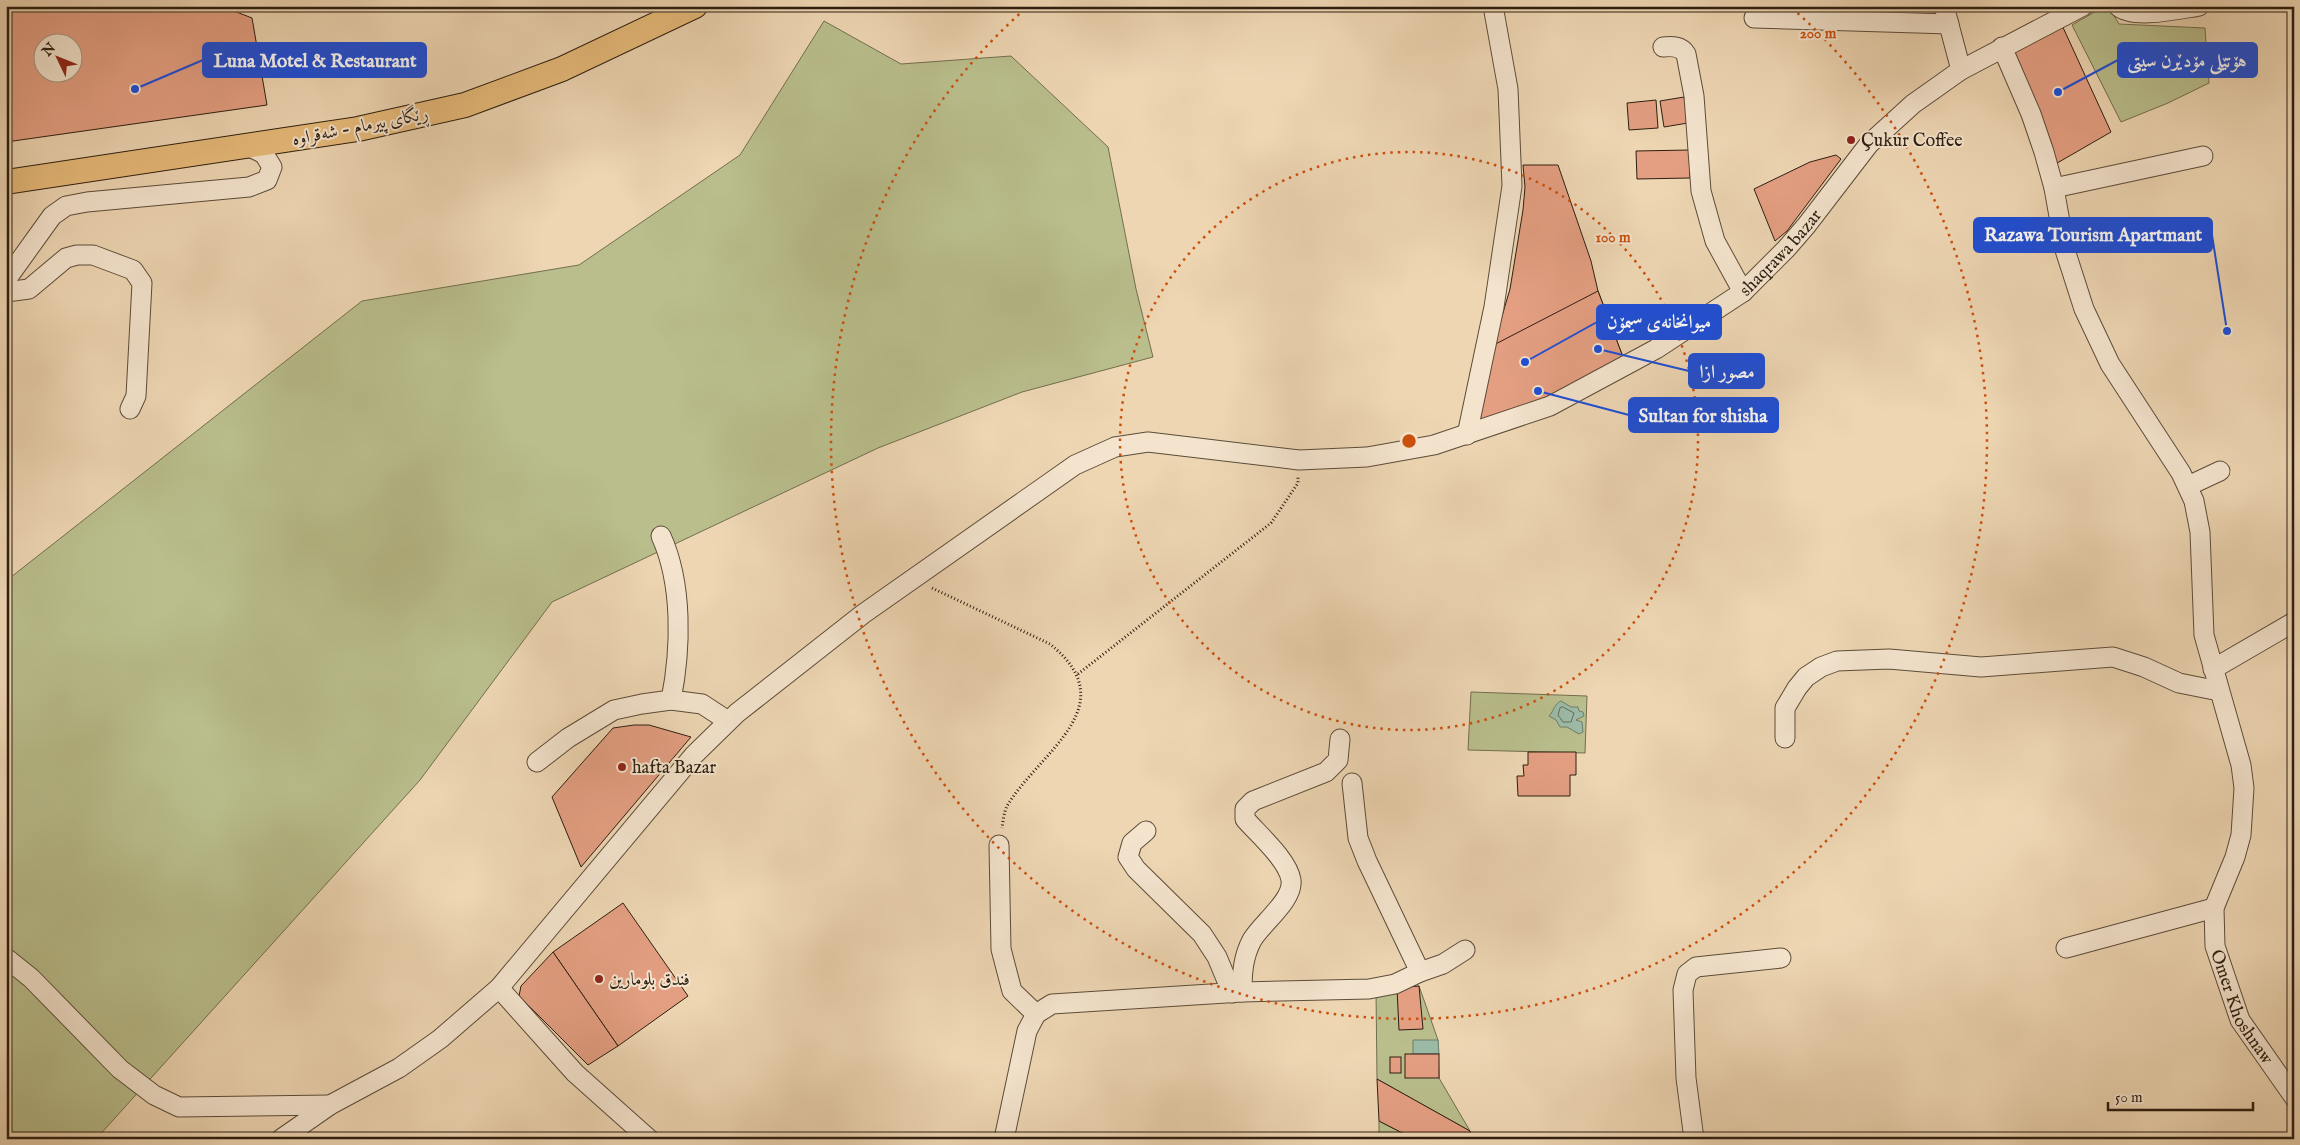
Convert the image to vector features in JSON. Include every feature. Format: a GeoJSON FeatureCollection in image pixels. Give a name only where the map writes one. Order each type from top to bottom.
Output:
{"type":"FeatureCollection","features":[{"type":"Feature","properties":{"kind":"main road","name":"ڕێگای پیرمام - شەقراوە"},"geometry":{"type":"LineString","coordinates":[[6,182],[358,129],[464,105],[562,69],[695,6]]}},
{"type":"Feature","properties":{"kind":"street"},"geometry":{"type":"LineString","coordinates":[[1467,435],[1494,307],[1512,186],[1508,89],[1493,6]]}},
{"type":"Feature","properties":{"kind":"street","name":"shaqrawa bazar"},"geometry":{"type":"LineString","coordinates":[[280,1139],[330,1106],[399,1068],[440,1039],[499,988],[694,755],[728,721],[863,614],[1075,465],[1114,447],[1148,442],[1299,460],[1367,457],[1418,448],[1467,435],[1550,406],[1656,349],[1743,292],[1796,238],[1869,144],[1913,104],[1961,70],[2002,47],[2054,23],[2083,6]]}},
{"type":"Feature","properties":{"kind":"street"},"geometry":{"type":"LineString","coordinates":[[2118,6],[2123,11],[2143,13],[2199,6]]}},
{"type":"Feature","properties":{"kind":"street"},"geometry":{"type":"LineString","coordinates":[[1754,18],[1946,15],[1961,70]]}},
{"type":"Feature","properties":{"kind":"street"},"geometry":{"type":"LineString","coordinates":[[1663,47],[1672,46],[1683,50],[1686,54],[1694,96],[1701,191],[1715,241],[1743,292]]}},
{"type":"Feature","properties":{"kind":"street"},"geometry":{"type":"LineString","coordinates":[[2002,47],[2031,114],[2054,188],[2065,250],[2073,280],[2096,337],[2110,364],[2188,486],[2198,516],[2202,617],[2213,669],[2241,765],[2244,812],[2235,858],[2214,908],[2066,948]]}},
{"type":"Feature","properties":{"kind":"street"},"geometry":{"type":"LineString","coordinates":[[6,280],[52,216],[66,206],[87,202],[249,187],[266,180],[272,167],[264,154],[248,146]]}},
{"type":"Feature","properties":{"kind":"street"},"geometry":{"type":"LineString","coordinates":[[2054,188],[2204,156]]}},
{"type":"Feature","properties":{"kind":"street"},"geometry":{"type":"LineString","coordinates":[[6,292],[29,288],[66,258],[77,255],[93,255],[133,270],[142,283],[136,396],[130,409]]}},
{"type":"Feature","properties":{"kind":"street"},"geometry":{"type":"LineString","coordinates":[[2188,486],[2220,471]]}},
{"type":"Feature","properties":{"kind":"street"},"geometry":{"type":"LineString","coordinates":[[661,536],[669,553],[677,612],[677,672],[671,700]]}},
{"type":"Feature","properties":{"kind":"street"},"geometry":{"type":"LineString","coordinates":[[2213,669],[2294,622]]}},
{"type":"Feature","properties":{"kind":"street"},"geometry":{"type":"LineString","coordinates":[[1785,738],[1785,708],[1797,688],[1806,677],[1821,667],[1837,662],[1889,660],[1982,667],[2113,658],[2144,667],[2179,683],[2219,691]]}},
{"type":"Feature","properties":{"kind":"street"},"geometry":{"type":"LineString","coordinates":[[537,762],[568,738],[614,710],[671,700],[702,704],[728,721]]}},
{"type":"Feature","properties":{"kind":"street"},"geometry":{"type":"LineString","coordinates":[[1237,992],[1241,968],[1252,940],[1288,895],[1291,881],[1283,863],[1245,819],[1245,809],[1253,801],[1326,772],[1338,760],[1340,739]]}},
{"type":"Feature","properties":{"kind":"street"},"geometry":{"type":"LineString","coordinates":[[1352,783],[1358,838],[1420,972]]}},
{"type":"Feature","properties":{"kind":"street"},"geometry":{"type":"LineString","coordinates":[[1146,831],[1132,843],[1128,857],[1136,869],[1202,934],[1237,992]]}},
{"type":"Feature","properties":{"kind":"street"},"geometry":{"type":"LineString","coordinates":[[998,845],[1001,949],[1012,990],[1036,1014]]}},
{"type":"Feature","properties":{"kind":"street","name":"Omer Khoshnaw"},"geometry":{"type":"LineString","coordinates":[[2214,908],[2215,946],[2240,1020],[2294,1097]]}},
{"type":"Feature","properties":{"kind":"street"},"geometry":{"type":"LineString","coordinates":[[1004,1139],[1027,1031],[1036,1014],[1052,1004],[1237,992],[1369,989],[1395,984],[1443,964],[1465,950]]}},
{"type":"Feature","properties":{"kind":"street"},"geometry":{"type":"LineString","coordinates":[[6,958],[31,978],[120,1069],[154,1095],[179,1108],[330,1106]]}},
{"type":"Feature","properties":{"kind":"street"},"geometry":{"type":"LineString","coordinates":[[1694,1139],[1686,1078],[1683,990],[1687,974],[1696,967],[1781,958]]}},
{"type":"Feature","properties":{"kind":"street"},"geometry":{"type":"LineString","coordinates":[[499,988],[575,1073],[649,1139]]}},
{"type":"Feature","properties":{"kind":"path"},"geometry":{"type":"LineString","coordinates":[[1078,674],[1271,524],[1298,483],[1299,460]]}},
{"type":"Feature","properties":{"kind":"path"},"geometry":{"type":"LineString","coordinates":[[914,579],[1050,644],[1067,658],[1078,674],[1080,693],[1077,716],[1064,739],[1033,769],[1006,808],[998,845]]}},
{"type":"Feature","properties":{"kind":"green space"},"geometry":{"type":"Polygon","coordinates":[[[2108,6],[2119,24],[2205,28],[2209,83],[2168,103],[2121,122],[2072,25],[2108,6]]]}},
{"type":"Feature","properties":{"kind":"green space"},"geometry":{"type":"Polygon","coordinates":[[[824,21],[901,64],[1011,56],[1108,147],[1136,289],[1153,357],[1022,392],[878,448],[552,602],[420,780],[96,1139],[6,1139],[6,581],[362,301],[579,265],[740,155],[824,21]]]}},
{"type":"Feature","properties":{"kind":"green space"},"geometry":{"type":"Polygon","coordinates":[[[1471,692],[1587,696],[1585,753],[1468,750],[1471,692]]]}},
{"type":"Feature","properties":{"kind":"green space"},"geometry":{"type":"Polygon","coordinates":[[[1419,986],[1438,1040],[1439,1078],[1470,1131],[1377,1079],[1376,991],[1419,986]]]}},
{"type":"Feature","properties":{"kind":"green space"},"geometry":{"type":"Polygon","coordinates":[[[1379,1121],[1414,1139],[1379,1139],[1379,1121]]]}},
{"type":"Feature","properties":{"kind":"water"},"geometry":{"type":"Polygon","coordinates":[[[1561,701],[1571,707],[1578,707],[1579,711],[1583,712],[1584,716],[1576,720],[1582,722],[1583,732],[1579,734],[1567,727],[1560,727],[1556,720],[1549,716],[1561,701]]]}},
{"type":"Feature","properties":{"kind":"water"},"geometry":{"type":"Polygon","coordinates":[[[1413,1040],[1438,1040],[1439,1054],[1413,1054],[1413,1040]]]}},
{"type":"Feature","properties":{"kind":"building"},"geometry":{"type":"Polygon","coordinates":[[[6,6],[221,6],[252,18],[267,105],[6,142],[6,6]]]}},
{"type":"Feature","properties":{"kind":"building"},"geometry":{"type":"Polygon","coordinates":[[[2061,23],[2111,132],[2052,166],[2006,49],[2061,23]]]}},
{"type":"Feature","properties":{"kind":"building"},"geometry":{"type":"Polygon","coordinates":[[[1684,97],[1688,123],[1664,127],[1660,101],[1684,97]]]}},
{"type":"Feature","properties":{"kind":"building"},"geometry":{"type":"Polygon","coordinates":[[[1656,100],[1658,128],[1629,130],[1627,103],[1656,100]]]}},
{"type":"Feature","properties":{"kind":"building"},"geometry":{"type":"Polygon","coordinates":[[[1689,150],[1690,178],[1637,179],[1636,151],[1689,150]]]}},
{"type":"Feature","properties":{"kind":"building"},"geometry":{"type":"Polygon","coordinates":[[[1836,155],[1841,159],[1787,231],[1775,241],[1754,189],[1810,162],[1836,155]]]}},
{"type":"Feature","properties":{"kind":"building"},"geometry":{"type":"Polygon","coordinates":[[[1523,165],[1558,165],[1591,261],[1598,291],[1626,365],[1467,435],[1510,289],[1523,210],[1525,187],[1523,165]]]}},
{"type":"Feature","properties":{"kind":"building"},"geometry":{"type":"Polygon","coordinates":[[[1598,291],[1626,365],[1467,435],[1484,350],[1598,291]]]}},
{"type":"Feature","properties":{"kind":"building","name":"hafta Bazar"},"geometry":{"type":"Polygon","coordinates":[[[649,725],[691,737],[581,867],[552,797],[613,728],[649,725]]]}},
{"type":"Feature","properties":{"kind":"building"},"geometry":{"type":"Polygon","coordinates":[[[1528,752],[1576,752],[1576,775],[1570,775],[1570,796],[1518,796],[1517,776],[1524,776],[1523,765],[1528,765],[1528,752]]]}},
{"type":"Feature","properties":{"kind":"building"},"geometry":{"type":"Polygon","coordinates":[[[623,903],[688,996],[618,1046],[553,952],[623,903]]]}},
{"type":"Feature","properties":{"kind":"building"},"geometry":{"type":"Polygon","coordinates":[[[553,952],[618,1046],[588,1065],[519,996],[521,986],[553,952]]]}},
{"type":"Feature","properties":{"kind":"building"},"geometry":{"type":"Polygon","coordinates":[[[1419,986],[1423,1029],[1399,1030],[1397,988],[1419,986]]]}},
{"type":"Feature","properties":{"kind":"building"},"geometry":{"type":"Polygon","coordinates":[[[1405,1054],[1439,1054],[1439,1078],[1405,1078],[1405,1054]]]}},
{"type":"Feature","properties":{"kind":"building"},"geometry":{"type":"Polygon","coordinates":[[[1390,1057],[1401,1057],[1401,1073],[1390,1073],[1390,1057]]]}},
{"type":"Feature","properties":{"kind":"building"},"geometry":{"type":"Polygon","coordinates":[[[1377,1079],[1470,1131],[1471,1139],[1414,1139],[1379,1121],[1377,1079]]]}},
{"type":"Feature","properties":{"kind":"place","name":"Luna Motel & Restaurant"},"geometry":{"type":"Point","coordinates":[135,89]}},
{"type":"Feature","properties":{"kind":"place","name":"هۆتێلی مۆدێرن سیتی"},"geometry":{"type":"Point","coordinates":[2058,92]}},
{"type":"Feature","properties":{"kind":"place","name":"Çukur Coffee"},"geometry":{"type":"Point","coordinates":[1851,140]}},
{"type":"Feature","properties":{"kind":"place","name":"Razawa Tourism Apartmant"},"geometry":{"type":"Point","coordinates":[2227,331]}},
{"type":"Feature","properties":{"kind":"place","name":"مصور ازا"},"geometry":{"type":"Point","coordinates":[1598,349]}},
{"type":"Feature","properties":{"kind":"place","name":"میوانخانەی سیمۆن"},"geometry":{"type":"Point","coordinates":[1525,362]}},
{"type":"Feature","properties":{"kind":"place","name":"Sultan for shisha"},"geometry":{"type":"Point","coordinates":[1538,391]}},
{"type":"Feature","properties":{"kind":"place","name":"hafta Bazar"},"geometry":{"type":"Point","coordinates":[622,767]}},
{"type":"Feature","properties":{"kind":"place","name":"فندق بلومارين"},"geometry":{"type":"Point","coordinates":[599,979]}}]}
